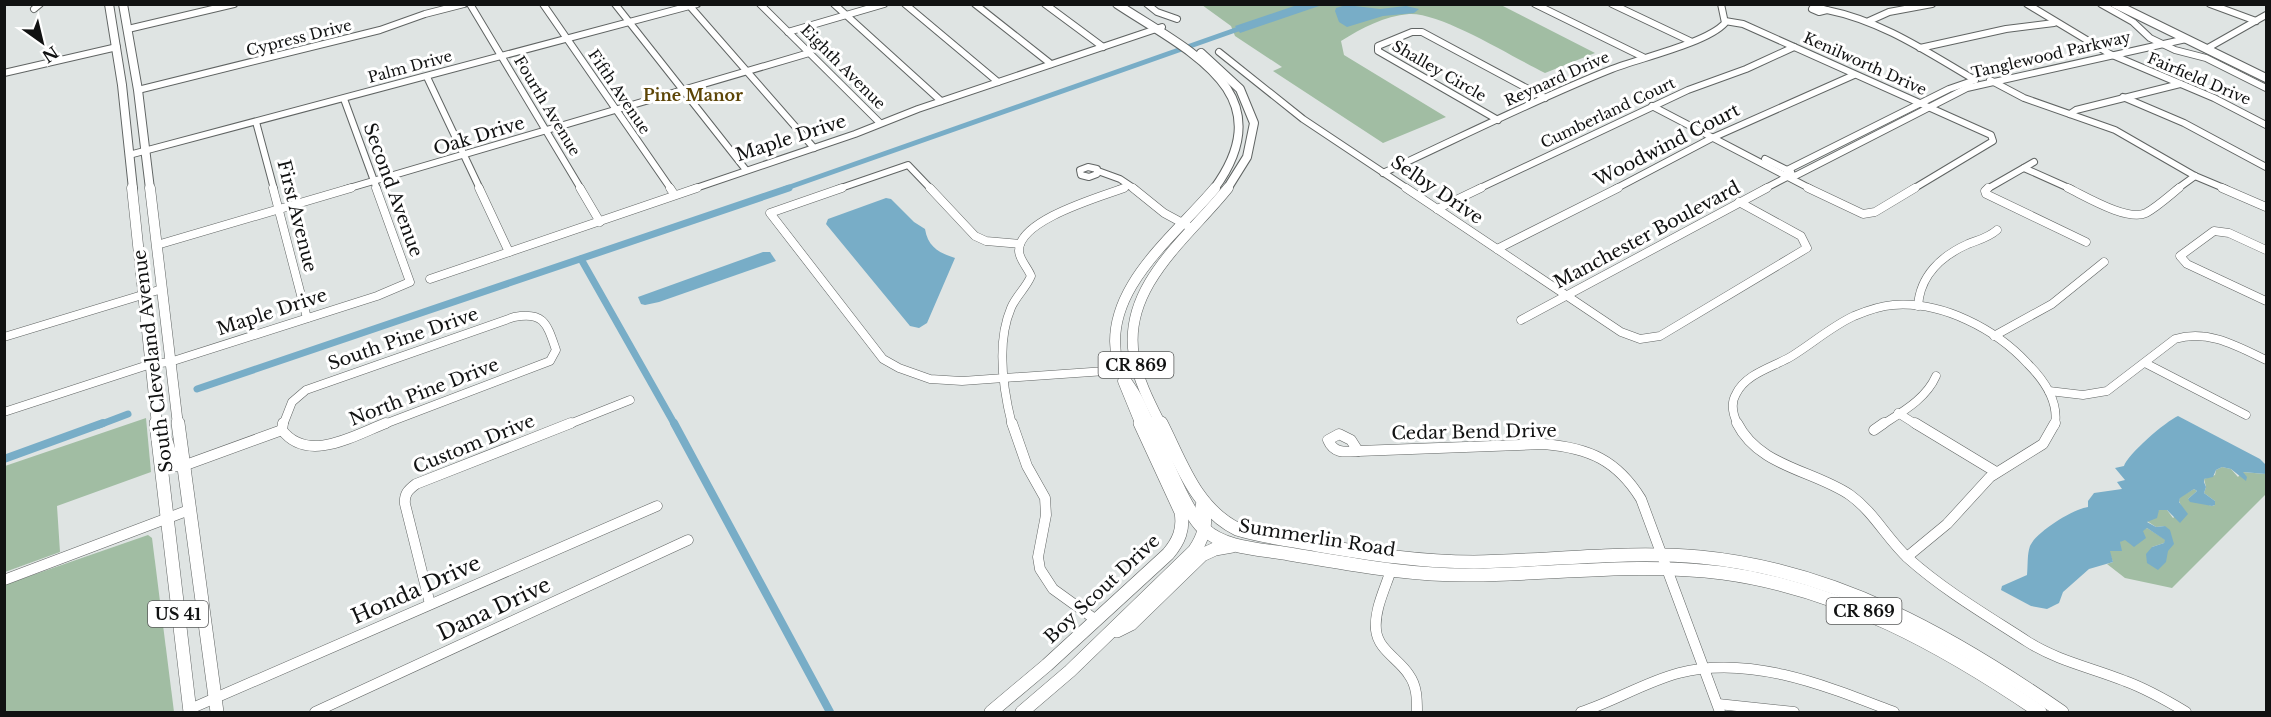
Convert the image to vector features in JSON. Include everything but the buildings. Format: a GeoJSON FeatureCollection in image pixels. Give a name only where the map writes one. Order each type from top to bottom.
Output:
{"type":"FeatureCollection","features":[{"type":"Feature","properties":{"kind":"main road","name":"South Cleveland Avenue"},"geometry":{"type":"LineString","coordinates":[[109,4],[122,85],[166,519],[190,711]]}},
{"type":"Feature","properties":{"kind":"main road","name":"South Cleveland Avenue"},"geometry":{"type":"LineString","coordinates":[[123,4],[138,90],[183,466],[216,706]]}},
{"type":"Feature","properties":{"kind":"main road","name":"Summerlin Road"},"geometry":{"type":"LineString","coordinates":[[1117,4],[1219,66],[1237,86],[1249,108],[1252,131],[1250,149],[1236,179],[1160,266],[1143,291],[1133,320],[1132,343],[1142,384],[1198,497],[1216,518],[1233,528],[1323,545],[1428,560],[1474,562],[1717,559],[1763,567],[1813,579],[1872,601],[1964,647],[2062,712]]}},
{"type":"Feature","properties":{"kind":"main road","name":"Summerlin Road"},"geometry":{"type":"LineString","coordinates":[[1128,4],[1158,29]]}},
{"type":"Feature","properties":{"kind":"main road"},"geometry":{"type":"LineString","coordinates":[[2115,4],[2266,78]]}},
{"type":"Feature","properties":{"kind":"main road"},"geometry":{"type":"LineString","coordinates":[[112,19],[120,27],[128,29]]}},
{"type":"Feature","properties":{"kind":"main road"},"geometry":{"type":"LineString","coordinates":[[117,47],[125,48],[126,53],[133,59]]}},
{"type":"Feature","properties":{"kind":"main road","name":"Summerlin Road"},"geometry":{"type":"LineString","coordinates":[[1187,48],[1226,86],[1238,108],[1242,131],[1239,147],[1227,172],[1141,271],[1122,305],[1115,336],[1115,351],[1120,370],[1135,392],[1191,510],[1207,535],[1238,545],[1391,570],[1472,575],[1664,561],[1755,578],[1804,590],[1856,607],[1913,632],[2040,712]]}},
{"type":"Feature","properties":{"kind":"main road"},"geometry":{"type":"LineString","coordinates":[[122,85],[138,90]]}},
{"type":"Feature","properties":{"kind":"main road"},"geometry":{"type":"LineString","coordinates":[[138,236],[148,245],[157,245]]}},
{"type":"Feature","properties":{"kind":"main road","name":"Boy Scout Drive"},"geometry":{"type":"LineString","coordinates":[[991,712],[1168,554],[1183,532],[1181,512],[1127,395],[1120,370]]}},
{"type":"Feature","properties":{"kind":"main road"},"geometry":{"type":"LineString","coordinates":[[158,439],[166,441],[173,464],[183,466]]}},
{"type":"Feature","properties":{"kind":"main road"},"geometry":{"type":"LineString","coordinates":[[1198,497],[1205,514],[1207,535]]}},
{"type":"Feature","properties":{"kind":"main road"},"geometry":{"type":"LineString","coordinates":[[1168,554],[1179,546],[1207,535],[1302,547],[1323,545]]}},
{"type":"Feature","properties":{"kind":"main road","name":"Boy Scout Drive"},"geometry":{"type":"LineString","coordinates":[[1023,712],[1102,641],[1187,559],[1207,535]]}},
{"type":"Feature","properties":{"kind":"main road"},"geometry":{"type":"LineString","coordinates":[[1102,641],[1131,624],[1202,555],[1215,549],[1238,545]]}},
{"type":"Feature","properties":{"kind":"main road"},"geometry":{"type":"LineString","coordinates":[[1391,570],[1428,560]]}},
{"type":"Feature","properties":{"kind":"street"},"geometry":{"type":"LineString","coordinates":[[34,9],[40,4]]}},
{"type":"Feature","properties":{"kind":"street"},"geometry":{"type":"LineString","coordinates":[[128,29],[234,4]]}},
{"type":"Feature","properties":{"kind":"street","name":"Cypress Drive"},"geometry":{"type":"LineString","coordinates":[[138,90],[381,30],[425,14],[464,4]]}},
{"type":"Feature","properties":{"kind":"street","name":"Fourth Avenue"},"geometry":{"type":"LineString","coordinates":[[470,4],[600,222]]}},
{"type":"Feature","properties":{"kind":"street","name":"Fifth Avenue"},"geometry":{"type":"LineString","coordinates":[[543,4],[674,194]]}},
{"type":"Feature","properties":{"kind":"street"},"geometry":{"type":"LineString","coordinates":[[615,4],[746,170]]}},
{"type":"Feature","properties":{"kind":"street","name":"Palm Drive"},"geometry":{"type":"LineString","coordinates":[[129,155],[697,4]]}},
{"type":"Feature","properties":{"kind":"street","name":"Eighth Avenue"},"geometry":{"type":"LineString","coordinates":[[760,4],[880,123]]}},
{"type":"Feature","properties":{"kind":"street"},"geometry":{"type":"LineString","coordinates":[[834,4],[940,101]]}},
{"type":"Feature","properties":{"kind":"street"},"geometry":{"type":"LineString","coordinates":[[788,32],[884,4]]}},
{"type":"Feature","properties":{"kind":"street"},"geometry":{"type":"LineString","coordinates":[[905,4],[998,82]]}},
{"type":"Feature","properties":{"kind":"street"},"geometry":{"type":"LineString","coordinates":[[975,4],[1051,64]]}},
{"type":"Feature","properties":{"kind":"street"},"geometry":{"type":"LineString","coordinates":[[1045,4],[1104,47]]}},
{"type":"Feature","properties":{"kind":"street"},"geometry":{"type":"LineString","coordinates":[[1147,4],[1157,12],[1177,19]]}},
{"type":"Feature","properties":{"kind":"street"},"geometry":{"type":"LineString","coordinates":[[1535,4],[1643,57]]}},
{"type":"Feature","properties":{"kind":"street"},"geometry":{"type":"LineString","coordinates":[[1612,4],[1690,41]]}},
{"type":"Feature","properties":{"kind":"street"},"geometry":{"type":"LineString","coordinates":[[1721,4],[1725,21]]}},
{"type":"Feature","properties":{"kind":"street"},"geometry":{"type":"LineString","coordinates":[[1869,21],[1889,12],[1932,4]]}},
{"type":"Feature","properties":{"kind":"street","name":"Fairfield Drive"},"geometry":{"type":"LineString","coordinates":[[2027,4],[2054,23],[2112,55],[2228,104],[2266,125]]}},
{"type":"Feature","properties":{"kind":"street"},"geometry":{"type":"LineString","coordinates":[[2101,4],[2133,22],[2142,33],[2162,44],[2206,58],[2266,88]]}},
{"type":"Feature","properties":{"kind":"street"},"geometry":{"type":"LineString","coordinates":[[2210,4],[2256,21]]}},
{"type":"Feature","properties":{"kind":"street"},"geometry":{"type":"LineString","coordinates":[[688,6],[814,148]]}},
{"type":"Feature","properties":{"kind":"street"},"geometry":{"type":"LineString","coordinates":[[1827,10],[1869,21],[1983,80],[2127,136],[2195,176],[2266,207]]}},
{"type":"Feature","properties":{"kind":"street"},"geometry":{"type":"LineString","coordinates":[[2206,49],[2266,15]]}},
{"type":"Feature","properties":{"kind":"street","name":"Reynard Drive"},"geometry":{"type":"LineString","coordinates":[[1383,173],[1545,98],[1643,57],[1719,30],[1725,21]]}},
{"type":"Feature","properties":{"kind":"street","name":"Kenilworth Drive"},"geometry":{"type":"LineString","coordinates":[[1725,21],[1743,24],[1992,135],[1993,141],[1986,146],[1870,213],[1850,209],[1787,173]]}},
{"type":"Feature","properties":{"kind":"street"},"geometry":{"type":"LineString","coordinates":[[1920,48],[2006,29],[2054,23]]}},
{"type":"Feature","properties":{"kind":"street","name":"Maple Drive"},"geometry":{"type":"LineString","coordinates":[[430,279],[814,148],[940,101],[1158,29]]}},
{"type":"Feature","properties":{"kind":"street","name":"Shalley Circle"},"geometry":{"type":"LineString","coordinates":[[1498,120],[1378,51],[1378,46],[1412,33],[1427,34],[1545,98]]}},
{"type":"Feature","properties":{"kind":"street","name":"Tanglewood Parkway"},"geometry":{"type":"LineString","coordinates":[[1655,105],[1787,173],[1797,175],[1983,80],[2177,35]]}},
{"type":"Feature","properties":{"kind":"street","name":"Tanglewood Parkway"},"geometry":{"type":"LineString","coordinates":[[1787,173],[1960,84],[2186,39]]}},
{"type":"Feature","properties":{"kind":"street"},"geometry":{"type":"LineString","coordinates":[[4,74],[117,47]]}},
{"type":"Feature","properties":{"kind":"street","name":"Cumberland Court"},"geometry":{"type":"LineString","coordinates":[[1437,208],[1655,105],[1794,47]]}},
{"type":"Feature","properties":{"kind":"street","name":"Selby Drive"},"geometry":{"type":"LineString","coordinates":[[1220,52],[1225,59],[1285,106],[1628,336],[1646,340],[1660,336],[1807,248],[1801,236],[1739,202]]}},
{"type":"Feature","properties":{"kind":"street","name":"Oak Drive"},"geometry":{"type":"LineString","coordinates":[[157,245],[375,183],[809,53]]}},
{"type":"Feature","properties":{"kind":"street","name":"Woodwind Court"},"geometry":{"type":"LineString","coordinates":[[1497,249],[1563,217],[1716,136],[1854,75]]}},
{"type":"Feature","properties":{"kind":"street"},"geometry":{"type":"LineString","coordinates":[[427,77],[509,252]]}},
{"type":"Feature","properties":{"kind":"street"},"geometry":{"type":"LineString","coordinates":[[2070,114],[2076,110],[2123,97],[2180,84]]}},
{"type":"Feature","properties":{"kind":"street"},"geometry":{"type":"LineString","coordinates":[[2123,97],[2184,123],[2266,167]]}},
{"type":"Feature","properties":{"kind":"street","name":"Second Avenue"},"geometry":{"type":"LineString","coordinates":[[344,99],[410,282],[402,287]]}},
{"type":"Feature","properties":{"kind":"street","name":"First Avenue"},"geometry":{"type":"LineString","coordinates":[[256,122],[307,318]]}},
{"type":"Feature","properties":{"kind":"street"},"geometry":{"type":"LineString","coordinates":[[1880,126],[1888,129]]}},
{"type":"Feature","properties":{"kind":"street"},"geometry":{"type":"LineString","coordinates":[[1834,147],[1842,151]]}},
{"type":"Feature","properties":{"kind":"street"},"geometry":{"type":"LineString","coordinates":[[2034,162],[1985,191],[1986,194],[2086,242]]}},
{"type":"Feature","properties":{"kind":"street"},"geometry":{"type":"LineString","coordinates":[[1020,244],[986,242],[975,236],[908,165],[770,213],[883,359],[900,371],[924,378],[968,382],[1120,370]]}},
{"type":"Feature","properties":{"kind":"street"},"geometry":{"type":"LineString","coordinates":[[2024,168],[2123,213],[2138,216],[2146,213],[2195,176]]}},
{"type":"Feature","properties":{"kind":"street"},"geometry":{"type":"LineString","coordinates":[[1098,171],[1114,174],[1170,219],[1194,227]]}},
{"type":"Feature","properties":{"kind":"street","name":"Manchester Boulevard"},"geometry":{"type":"LineString","coordinates":[[1521,320],[1739,202],[1787,173]]}},
{"type":"Feature","properties":{"kind":"street"},"geometry":{"type":"LineString","coordinates":[[1096,620],[1053,589],[1041,575],[1037,566],[1036,557],[1046,517],[1045,500],[1027,466],[1010,419],[1003,379],[1003,352],[1009,313],[1031,276],[1021,256],[1020,244],[1026,233],[1038,223],[1129,186]]}},
{"type":"Feature","properties":{"kind":"street"},"geometry":{"type":"LineString","coordinates":[[1918,306],[1922,284],[1939,261],[1955,250],[1989,237],[1997,230]]}},
{"type":"Feature","properties":{"kind":"street"},"geometry":{"type":"LineString","coordinates":[[2266,250],[2229,233],[2214,231],[2180,256],[2181,260],[2194,267],[2266,301]]}},
{"type":"Feature","properties":{"kind":"street"},"geometry":{"type":"LineString","coordinates":[[1994,336],[2049,306],[2078,285],[2103,262]]}},
{"type":"Feature","properties":{"kind":"street","name":"Maple Drive"},"geometry":{"type":"LineString","coordinates":[[4,412],[151,364],[170,362],[402,287]]}},
{"type":"Feature","properties":{"kind":"street"},"geometry":{"type":"LineString","coordinates":[[4,337],[162,289]]}},
{"type":"Feature","properties":{"kind":"street"},"geometry":{"type":"LineString","coordinates":[[1907,557],[1942,529],[1982,484],[1996,472],[2031,453],[2051,434],[2055,420],[2049,391],[2029,364],[1994,336],[1957,317],[1918,306],[1887,306],[1854,316],[1829,328],[1797,352],[1743,384],[1734,396],[1733,408],[1741,430],[1755,446],[1776,461],[1828,483],[1855,498],[1907,557],[2043,651],[2139,686],[2184,711]]}},
{"type":"Feature","properties":{"kind":"street","name":"South Pine Drive"},"geometry":{"type":"LineString","coordinates":[[282,430],[288,407],[298,395],[306,390],[523,315],[530,314],[541,318],[549,333]]}},
{"type":"Feature","properties":{"kind":"street","name":"North Pine Drive"},"geometry":{"type":"LineString","coordinates":[[282,430],[299,444],[313,447],[322,447],[358,434],[550,361],[556,350],[549,333]]}},
{"type":"Feature","properties":{"kind":"street"},"geometry":{"type":"LineString","coordinates":[[2049,391],[2082,395],[2105,393],[2175,339],[2193,336],[2227,342],[2266,360]]}},
{"type":"Feature","properties":{"kind":"street"},"geometry":{"type":"LineString","coordinates":[[2145,363],[2246,415]]}},
{"type":"Feature","properties":{"kind":"street"},"geometry":{"type":"LineString","coordinates":[[1874,430],[1930,390],[1936,376]]}},
{"type":"Feature","properties":{"kind":"street","name":"Custom Drive"},"geometry":{"type":"LineString","coordinates":[[430,604],[405,504],[404,497],[408,490],[435,477],[630,400]]}},
{"type":"Feature","properties":{"kind":"street"},"geometry":{"type":"LineString","coordinates":[[1898,413],[1996,472]]}},
{"type":"Feature","properties":{"kind":"street"},"geometry":{"type":"LineString","coordinates":[[183,466],[282,430]]}},
{"type":"Feature","properties":{"kind":"street","name":"Cedar Bend Drive"},"geometry":{"type":"LineString","coordinates":[[1358,451],[1544,444],[1579,449],[1604,460],[1629,480],[1638,493],[1719,708]]}},
{"type":"Feature","properties":{"kind":"street","name":"Honda Drive"},"geometry":{"type":"LineString","coordinates":[[190,711],[216,706],[430,604],[657,506]]}},
{"type":"Feature","properties":{"kind":"street"},"geometry":{"type":"LineString","coordinates":[[4,580],[189,510]]}},
{"type":"Feature","properties":{"kind":"street","name":"Dana Drive"},"geometry":{"type":"LineString","coordinates":[[315,712],[688,540]]}},
{"type":"Feature","properties":{"kind":"street"},"geometry":{"type":"LineString","coordinates":[[1391,570],[1377,620],[1377,635],[1385,649],[1410,676],[1416,694],[1417,712]]}},
{"type":"Feature","properties":{"kind":"street"},"geometry":{"type":"LineString","coordinates":[[1581,712],[1645,684],[1705,667],[1749,670],[1785,678],[1837,692],[1894,712]]}},
{"type":"Feature","properties":{"kind":"street"},"geometry":{"type":"LineString","coordinates":[[1008,698],[1023,712]]}},
{"type":"Feature","properties":{"kind":"street"},"geometry":{"type":"LineString","coordinates":[[1719,708],[1735,704],[1794,712]]}},
{"type":"Feature","properties":{"kind":"green space"},"geometry":{"type":"Polygon","coordinates":[[[1202,5],[1501,5],[1595,53],[1545,73],[1477,37],[1423,15],[1400,15],[1374,23],[1341,41],[1344,55],[1446,117],[1383,143],[1273,71],[1282,67],[1235,36],[1231,26],[1202,5]]]}},
{"type":"Feature","properties":{"kind":"green space"},"geometry":{"type":"Polygon","coordinates":[[[146,418],[151,472],[57,506],[60,552],[5,572],[5,466],[146,418]]]}},
{"type":"Feature","properties":{"kind":"green space"},"geometry":{"type":"Polygon","coordinates":[[[2222,467],[2231,469],[2238,477],[2242,472],[2266,474],[2266,494],[2172,588],[2125,578],[2107,564],[2113,562],[2109,551],[2119,542],[2147,528],[2166,540],[2152,547],[2168,551],[2165,526],[2156,527],[2147,521],[2159,510],[2167,510],[2173,518],[2183,510],[2179,501],[2180,497],[2194,489],[2197,491],[2188,499],[2215,505],[2215,501],[2204,493],[2206,487],[2204,479],[2215,475],[2216,470],[2222,467]]]}},
{"type":"Feature","properties":{"kind":"green space"},"geometry":{"type":"Polygon","coordinates":[[[148,535],[152,538],[174,712],[5,712],[4,585],[148,535]]]}},
{"type":"Feature","properties":{"kind":"water"},"geometry":{"type":"Polygon","coordinates":[[[1297,5],[1322,5],[1240,33],[1235,26],[1297,5]]]}},
{"type":"Feature","properties":{"kind":"water"},"geometry":{"type":"Polygon","coordinates":[[[1346,5],[1380,9],[1406,6],[1419,9],[1414,13],[1383,16],[1347,27],[1339,22],[1335,11],[1336,8],[1346,5]]]}},
{"type":"Feature","properties":{"kind":"water"},"geometry":{"type":"Polygon","coordinates":[[[886,198],[891,199],[914,222],[925,229],[926,235],[935,248],[955,258],[927,323],[919,328],[910,326],[826,224],[828,219],[886,198]]]}},
{"type":"Feature","properties":{"kind":"water"},"geometry":{"type":"Polygon","coordinates":[[[763,252],[770,252],[776,261],[659,302],[645,305],[641,304],[638,297],[763,252]]]}},
{"type":"Feature","properties":{"kind":"water"},"geometry":{"type":"Polygon","coordinates":[[[2178,416],[2260,459],[2266,465],[2266,474],[2243,472],[2247,477],[2246,481],[2231,469],[2222,467],[2216,470],[2213,477],[2204,479],[2206,487],[2204,493],[2215,501],[2215,505],[2190,502],[2188,499],[2197,491],[2194,489],[2180,498],[2179,502],[2188,514],[2180,523],[2167,510],[2159,510],[2157,518],[2147,522],[2156,527],[2165,526],[2170,530],[2174,544],[2168,551],[2166,562],[2158,570],[2147,563],[2146,554],[2152,547],[2164,543],[2165,540],[2147,528],[2143,531],[2146,538],[2134,547],[2125,540],[2120,542],[2122,551],[2110,551],[2113,562],[2089,569],[2063,592],[2059,603],[2047,609],[2031,606],[2001,590],[2002,586],[2027,575],[2030,546],[2039,534],[2065,517],[2088,507],[2088,501],[2094,493],[2122,489],[2117,482],[2125,480],[2115,468],[2124,466],[2132,454],[2148,439],[2178,416]]]}},
{"type":"Feature","properties":{"kind":"waterway"},"geometry":{"type":"LineString","coordinates":[[784,189],[1244,27]]}},
{"type":"Feature","properties":{"kind":"waterway"},"geometry":{"type":"LineString","coordinates":[[197,389],[789,188]]}},
{"type":"Feature","properties":{"kind":"waterway"},"geometry":{"type":"LineString","coordinates":[[581,259],[675,425]]}},
{"type":"Feature","properties":{"kind":"waterway"},"geometry":{"type":"LineString","coordinates":[[99,425],[128,414]]}},
{"type":"Feature","properties":{"kind":"waterway"},"geometry":{"type":"LineString","coordinates":[[4,459],[103,423]]}},
{"type":"Feature","properties":{"kind":"waterway"},"geometry":{"type":"LineString","coordinates":[[674,423],[830,712]]}},
{"type":"Feature","properties":{"kind":"district","name":"Pine Manor"},"geometry":{"type":"Point","coordinates":[693,95]}}]}
